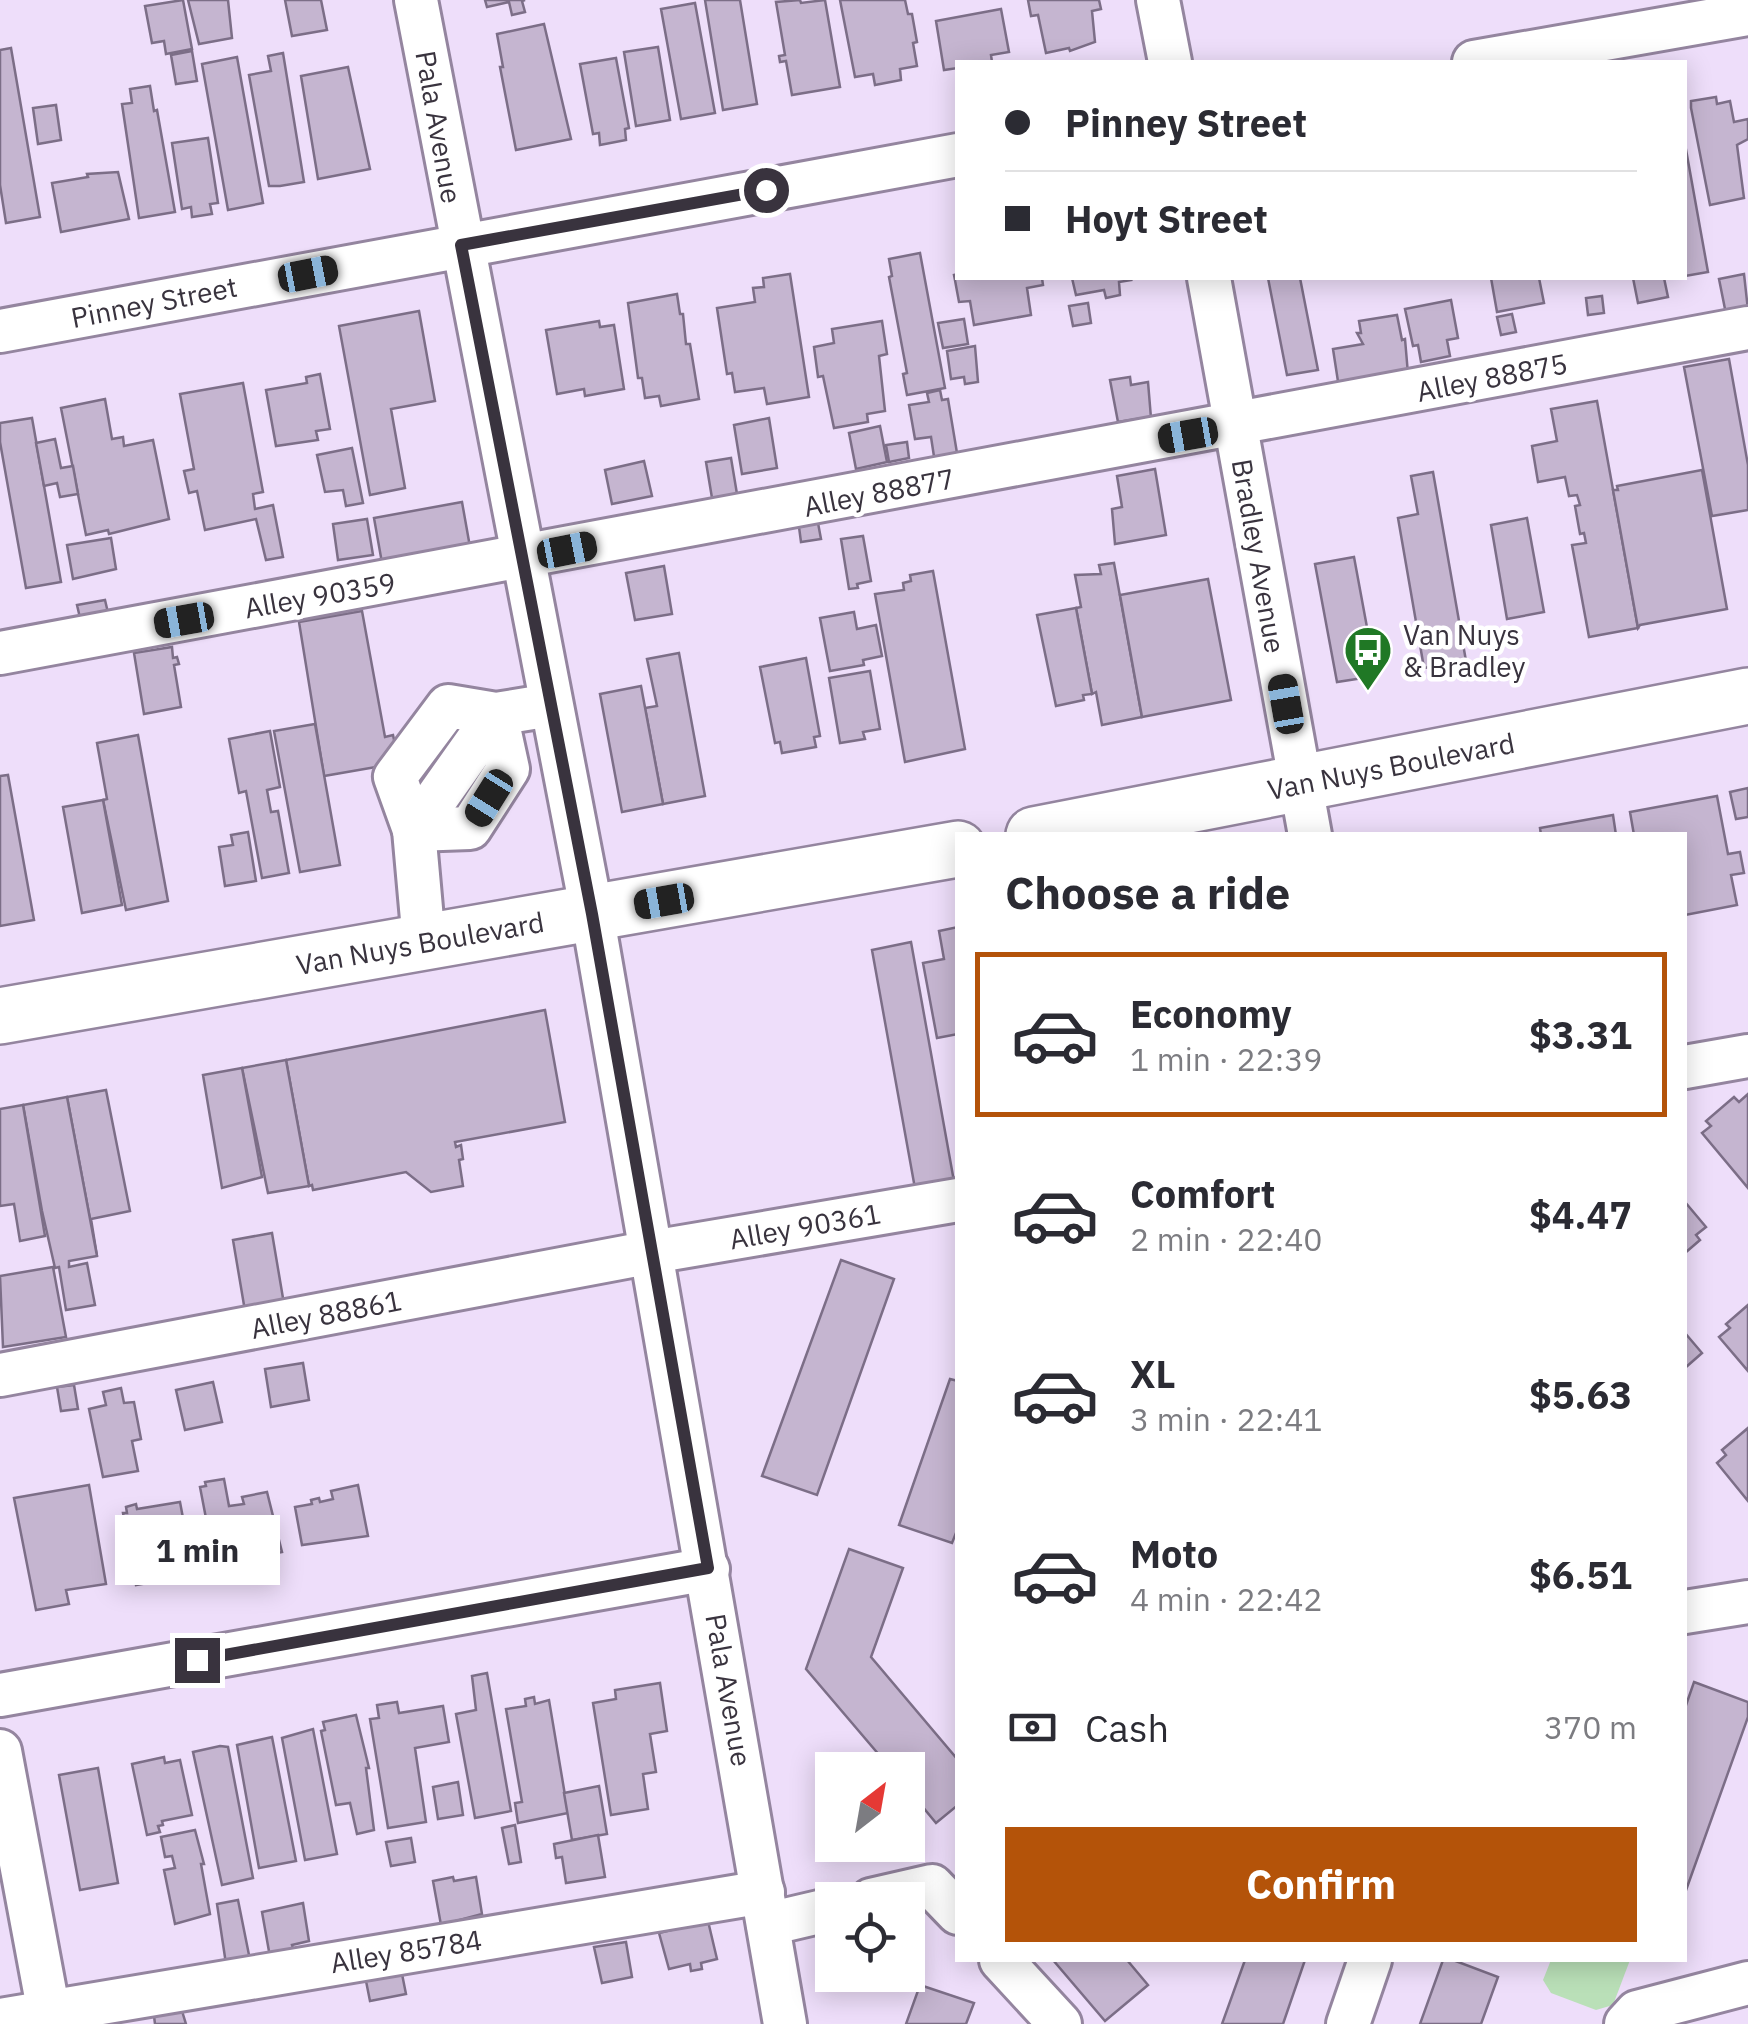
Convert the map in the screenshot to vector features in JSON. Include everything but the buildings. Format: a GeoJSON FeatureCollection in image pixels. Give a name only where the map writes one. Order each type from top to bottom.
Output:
{"type":"FeatureCollection","features":[{"type":"Feature","properties":{"kind":"main road","name":"Van Nuys Boulevard"},"geometry":{"type":"LineString","coordinates":[[1068,832],[1305,810],[1748,696]]}},
{"type":"Feature","properties":{"kind":"main road","name":"Van Nuys Boulevard"},"geometry":{"type":"LineString","coordinates":[[0,1016],[955,850]]}},
{"type":"Feature","properties":{"kind":"street","name":"Pala Avenue"},"geometry":{"type":"LineString","coordinates":[[416,0],[592,914],[785,2024]]}},
{"type":"Feature","properties":{"kind":"street"},"geometry":{"type":"LineString","coordinates":[[1158,0],[1170,60]]}},
{"type":"Feature","properties":{"kind":"street"},"geometry":{"type":"LineString","coordinates":[[1485,60],[1748,14]]}},
{"type":"Feature","properties":{"kind":"street","name":"Pinney Street"},"geometry":{"type":"LineString","coordinates":[[0,331],[955,156]]}},
{"type":"Feature","properties":{"kind":"street","name":"Bradley Avenue"},"geometry":{"type":"LineString","coordinates":[[1209,280],[1305,810]]}},
{"type":"Feature","properties":{"kind":"street","name":"Alley 88875"},"geometry":{"type":"LineString","coordinates":[[1236,426],[1748,328]]}},
{"type":"Feature","properties":{"kind":"street","name":"Alley 88877"},"geometry":{"type":"LineString","coordinates":[[522,558],[1236,426]]}},
{"type":"Feature","properties":{"kind":"street","name":"Alley 90359"},"geometry":{"type":"LineString","coordinates":[[0,654],[522,558]]}},
{"type":"Feature","properties":{"kind":"street"},"geometry":{"type":"LineString","coordinates":[[424,942],[414,830],[395,778],[448,706],[496,714],[552,704]]}},
{"type":"Feature","properties":{"kind":"street"},"geometry":{"type":"LineString","coordinates":[[414,830],[470,828],[508,769],[496,714]]}},
{"type":"Feature","properties":{"kind":"street"},"geometry":{"type":"LineString","coordinates":[[1687,1067],[1748,1056]]}},
{"type":"Feature","properties":{"kind":"street","name":"Alley 90361"},"geometry":{"type":"LineString","coordinates":[[652,1252],[955,1201]]}},
{"type":"Feature","properties":{"kind":"street","name":"Alley 88861"},"geometry":{"type":"LineString","coordinates":[[0,1375],[652,1252]]}},
{"type":"Feature","properties":{"kind":"street"},"geometry":{"type":"LineString","coordinates":[[0,1695],[708,1568]]}},
{"type":"Feature","properties":{"kind":"street"},"geometry":{"type":"LineString","coordinates":[[1687,1612],[1748,1602]]}},
{"type":"Feature","properties":{"kind":"street"},"geometry":{"type":"LineString","coordinates":[[0,1751],[50,2017]]}},
{"type":"Feature","properties":{"kind":"street"},"geometry":{"type":"LineString","coordinates":[[925,1888],[932,1886],[955,1910]]}},
{"type":"Feature","properties":{"kind":"street","name":"Alley 85784"},"geometry":{"type":"LineString","coordinates":[[0,2020],[50,2017],[766,1908],[815,1909]]}},
{"type":"Feature","properties":{"kind":"street"},"geometry":{"type":"LineString","coordinates":[[1003,1962],[1060,2024]]}},
{"type":"Feature","properties":{"kind":"street"},"geometry":{"type":"LineString","coordinates":[[1348,2024],[1369,1962]]}},
{"type":"Feature","properties":{"kind":"street"},"geometry":{"type":"LineString","coordinates":[[1626,2024],[1637,2012],[1748,1983]]}},
{"type":"Feature","properties":{"kind":"green space"},"geometry":{"type":"Polygon","coordinates":[[[1550,1962],[1629,1962],[1613,2005],[1596,2010],[1551,1993],[1543,1980],[1550,1962]]]}},
{"type":"Feature","properties":{"kind":"place","name":"Van Nuys & Bradley"},"geometry":{"type":"Point","coordinates":[1368,692]}},
{"type":"Feature","properties":{"kind":"route"},"geometry":{"type":"LineString","coordinates":[[197,1660],[708,1568],[592,914],[461,245],[766,190]]}}]}
